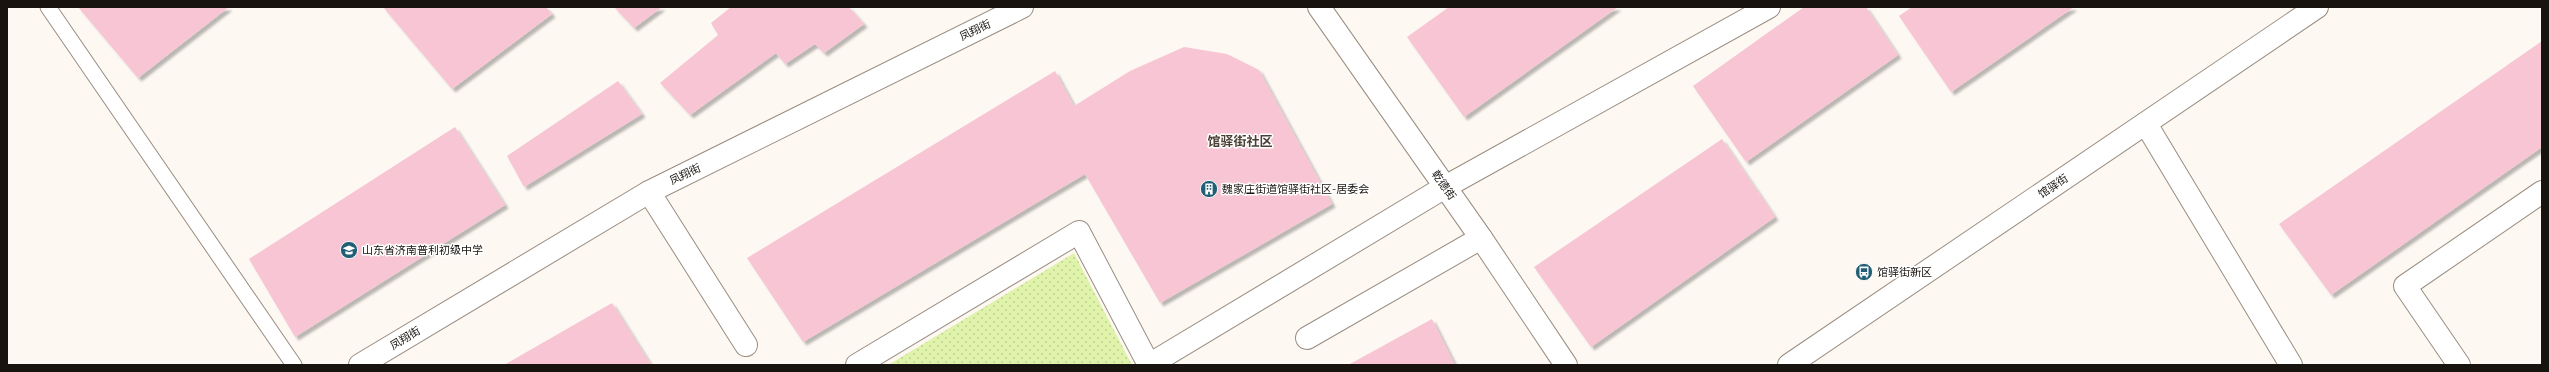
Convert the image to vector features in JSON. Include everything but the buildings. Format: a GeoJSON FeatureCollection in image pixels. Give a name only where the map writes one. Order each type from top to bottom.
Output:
{"type":"FeatureCollection","features":[{"type":"Feature","properties":{"kind":"street","name":"凤翔街"},"geometry":{"type":"LineString","coordinates":[[360,365],[649,192],[999,11],[1022,7]]}},
{"type":"Feature","properties":{"kind":"street","name":"乾德街"},"geometry":{"type":"LineString","coordinates":[[1319,7],[1481,238],[1566,365]]}},
{"type":"Feature","properties":{"kind":"street"},"geometry":{"type":"LineString","coordinates":[[857,365],[1079,232],[1149,365],[1445,187],[1769,7]]}},
{"type":"Feature","properties":{"kind":"street","name":"馆驿街"},"geometry":{"type":"LineString","coordinates":[[1801,362],[2317,7]]}},
{"type":"Feature","properties":{"kind":"street"},"geometry":{"type":"LineString","coordinates":[[2146,124],[2291,365]]}},
{"type":"Feature","properties":{"kind":"street"},"geometry":{"type":"LineString","coordinates":[[649,192],[746,345]]}},
{"type":"Feature","properties":{"kind":"street"},"geometry":{"type":"LineString","coordinates":[[2459,365],[2405,286],[2542,192]]}},
{"type":"Feature","properties":{"kind":"street"},"geometry":{"type":"LineString","coordinates":[[1307,338],[1481,238]]}},
{"type":"Feature","properties":{"kind":"lane"},"geometry":{"type":"LineString","coordinates":[[48,7],[294,365]]}},
{"type":"Feature","properties":{"kind":"green space"},"geometry":{"type":"Polygon","coordinates":[[[1074,253],[1132,365],[888,365],[1074,253]]]}},
{"type":"Feature","properties":{"kind":"place","name":"魏家庄街道馆驿街社区-居委会"},"geometry":{"type":"Point","coordinates":[1209,189]}},
{"type":"Feature","properties":{"kind":"place","name":"山东省济南普利初级中学"},"geometry":{"type":"Point","coordinates":[349,250]}},
{"type":"Feature","properties":{"kind":"place","name":"馆驿街新区"},"geometry":{"type":"Point","coordinates":[1864,272]}},
{"type":"Feature","properties":{"kind":"district","name":"馆驿街社区"},"geometry":{"type":"Point","coordinates":[1240,141]}}]}
